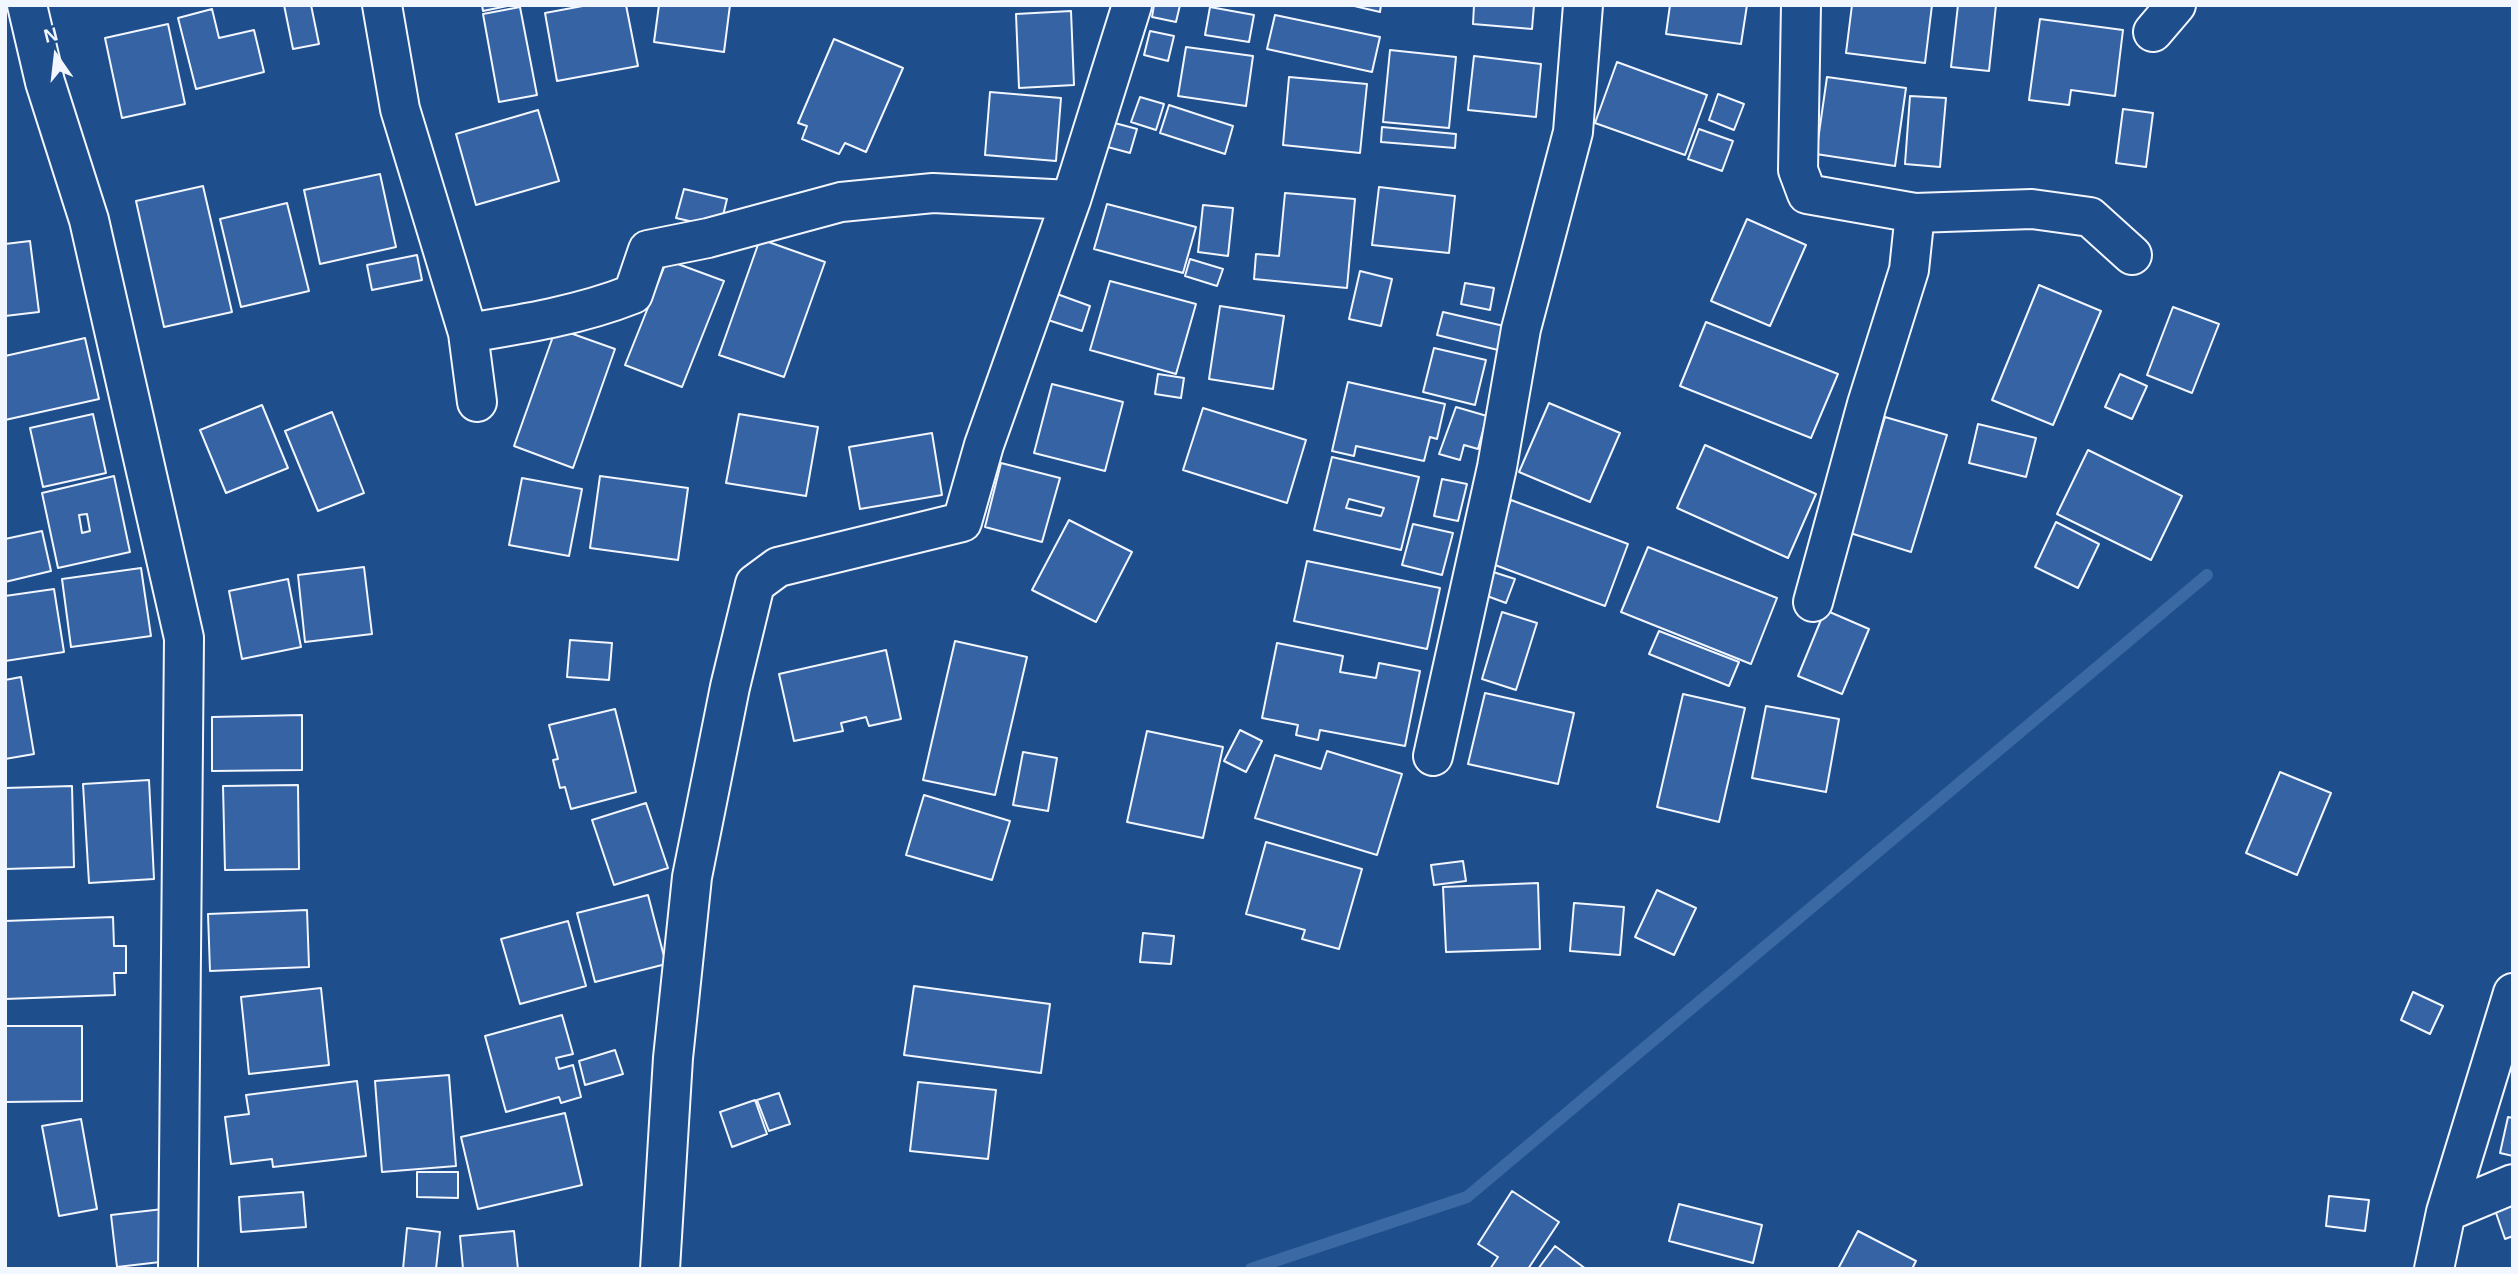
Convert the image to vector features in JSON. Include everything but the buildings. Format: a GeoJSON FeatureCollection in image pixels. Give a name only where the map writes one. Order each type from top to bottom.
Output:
{"type":"FeatureCollection","features":[{"type":"Feature","properties":{"kind":"street"},"geometry":{"type":"LineString","coordinates":[[5,12],[27,5],[45,82],[89,220],[184,638],[178,1269]]}},
{"type":"Feature","properties":{"kind":"street"},"geometry":{"type":"LineString","coordinates":[[382,5],[400,109],[468,333],[477,402]]}},
{"type":"Feature","properties":{"kind":"street"},"geometry":{"type":"LineString","coordinates":[[660,1269],[673,1058],[692,877],[730,687],[755,584],[778,567],[962,522],[984,445],[1071,200],[1132,5]]}},
{"type":"Feature","properties":{"kind":"street"},"geometry":{"type":"LineString","coordinates":[[1433,756],[1497,467],[1521,329],[1573,132],[1583,5]]}},
{"type":"Feature","properties":{"kind":"street"},"geometry":{"type":"LineString","coordinates":[[1801,5],[1798,170],[1807,194],[1915,213],[2032,209],[2090,217],[2132,255]]}},
{"type":"Feature","properties":{"kind":"street"},"geometry":{"type":"LineString","coordinates":[[468,333],[536,322],[606,304],[633,293],[648,250],[708,238],[841,202],[933,193],[1071,200]]}},
{"type":"Feature","properties":{"kind":"street"},"geometry":{"type":"LineString","coordinates":[[1813,603],[1867,404],[1909,270],[1915,213]]}},
{"type":"Feature","properties":{"kind":"street"},"geometry":{"type":"LineString","coordinates":[[2434,1269],[2446,1212],[2513,993]]}},
{"type":"Feature","properties":{"kind":"street"},"geometry":{"type":"LineString","coordinates":[[2446,1212],[2513,1184]]}},
{"type":"Feature","properties":{"kind":"waterway"},"geometry":{"type":"LineString","coordinates":[[1251,1269],[1467,1197],[2207,575]]}}]}
